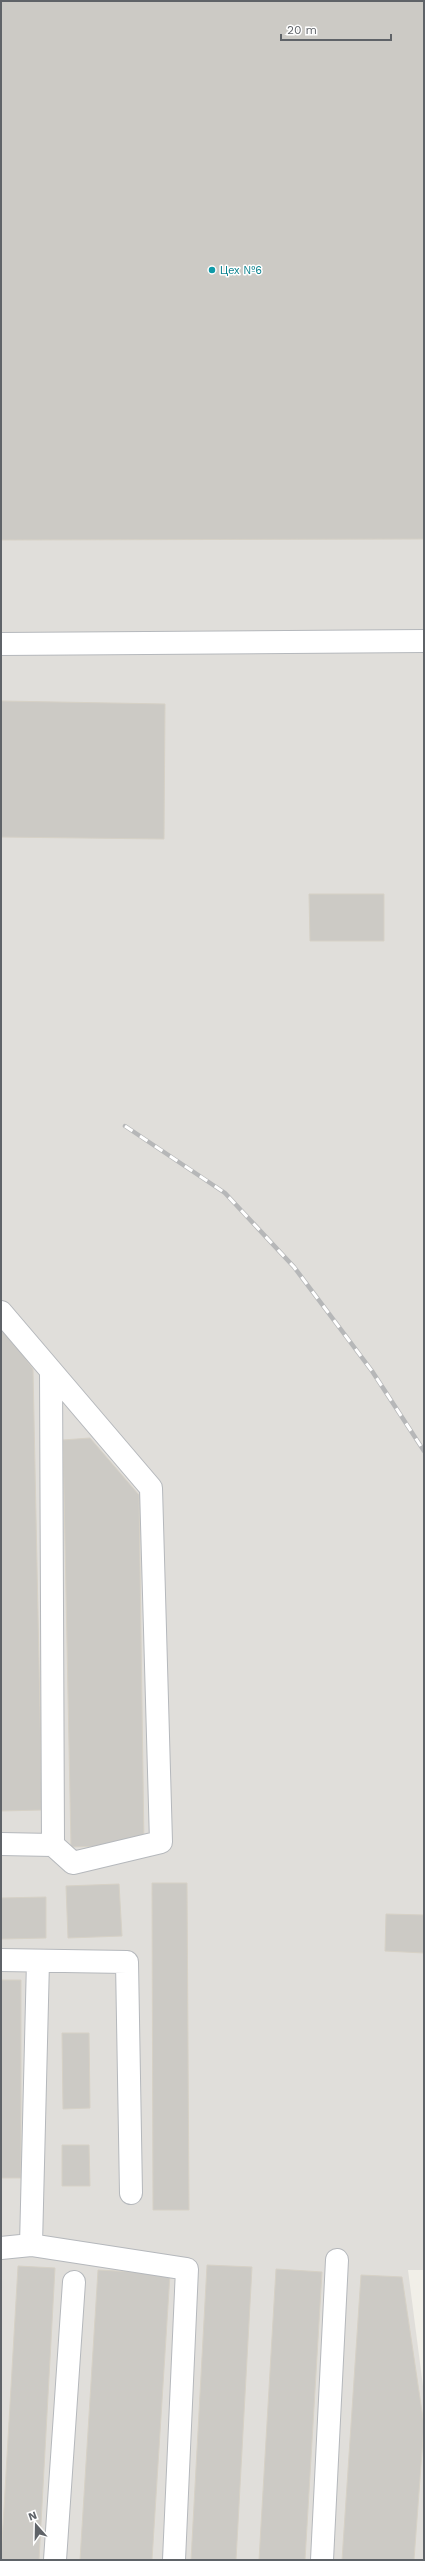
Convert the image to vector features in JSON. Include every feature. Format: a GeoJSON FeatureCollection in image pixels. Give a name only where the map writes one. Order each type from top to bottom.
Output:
{"type":"FeatureCollection","features":[{"type":"Feature","properties":{"kind":"lane"},"geometry":{"type":"LineString","coordinates":[[1,644],[424,641]]}},
{"type":"Feature","properties":{"kind":"lane"},"geometry":{"type":"LineString","coordinates":[[1,1312],[151,1488],[161,1842],[73,1863],[53,1845],[1,1844]]}},
{"type":"Feature","properties":{"kind":"lane"},"geometry":{"type":"LineString","coordinates":[[52,1371],[53,1845]]}},
{"type":"Feature","properties":{"kind":"lane"},"geometry":{"type":"LineString","coordinates":[[1,1960],[127,1962],[131,2193]]}},
{"type":"Feature","properties":{"kind":"lane"},"geometry":{"type":"LineString","coordinates":[[31,2245],[38,1961]]}},
{"type":"Feature","properties":{"kind":"lane"},"geometry":{"type":"LineString","coordinates":[[1,2248],[31,2245],[187,2269],[174,2560]]}},
{"type":"Feature","properties":{"kind":"lane"},"geometry":{"type":"LineString","coordinates":[[322,2560],[337,2260]]}},
{"type":"Feature","properties":{"kind":"lane"},"geometry":{"type":"LineString","coordinates":[[55,2560],[74,2282]]}},
{"type":"Feature","properties":{"kind":"shaded area"},"geometry":{"type":"Polygon","coordinates":[[[1,1],[424,1],[424,2270],[408,2270],[424,2394],[424,2560],[1,2560],[1,1]]]}},
{"type":"Feature","properties":{"kind":"building","name":"Цех №6"},"geometry":{"type":"Polygon","coordinates":[[[1,1],[424,1],[424,539],[1,540],[1,1]]]}},
{"type":"Feature","properties":{"kind":"building"},"geometry":{"type":"Polygon","coordinates":[[[1,701],[165,704],[164,839],[1,837],[1,701]]]}},
{"type":"Feature","properties":{"kind":"building"},"geometry":{"type":"Polygon","coordinates":[[[309,894],[384,894],[384,941],[310,941],[309,894]]]}},
{"type":"Feature","properties":{"kind":"building"},"geometry":{"type":"Polygon","coordinates":[[[1,1325],[33,1369],[42,1810],[1,1811],[1,1325]]]}},
{"type":"Feature","properties":{"kind":"building"},"geometry":{"type":"Polygon","coordinates":[[[90,1438],[139,1495],[144,1845],[71,1847],[63,1440],[90,1438]]]}},
{"type":"Feature","properties":{"kind":"building"},"geometry":{"type":"Polygon","coordinates":[[[152,1883],[187,1883],[189,2210],[153,2210],[152,1883]]]}},
{"type":"Feature","properties":{"kind":"building"},"geometry":{"type":"Polygon","coordinates":[[[119,1884],[122,1936],[68,1938],[66,1886],[119,1884]]]}},
{"type":"Feature","properties":{"kind":"building"},"geometry":{"type":"Polygon","coordinates":[[[46,1897],[46,1938],[1,1939],[1,1898],[46,1897]]]}},
{"type":"Feature","properties":{"kind":"building"},"geometry":{"type":"Polygon","coordinates":[[[386,1914],[424,1915],[424,1953],[385,1951],[386,1914]]]}},
{"type":"Feature","properties":{"kind":"building"},"geometry":{"type":"Polygon","coordinates":[[[1,1980],[21,1980],[21,2178],[1,2178],[1,1980]]]}},
{"type":"Feature","properties":{"kind":"building"},"geometry":{"type":"Polygon","coordinates":[[[62,2033],[89,2033],[90,2108],[63,2109],[62,2033]]]}},
{"type":"Feature","properties":{"kind":"building"},"geometry":{"type":"Polygon","coordinates":[[[62,2145],[89,2145],[90,2186],[62,2186],[62,2145]]]}},
{"type":"Feature","properties":{"kind":"building"},"geometry":{"type":"Polygon","coordinates":[[[207,2265],[252,2267],[236,2560],[191,2560],[207,2265]]]}},
{"type":"Feature","properties":{"kind":"building"},"geometry":{"type":"Polygon","coordinates":[[[18,2266],[55,2268],[39,2560],[1,2560],[18,2266]]]}},
{"type":"Feature","properties":{"kind":"building"},"geometry":{"type":"Polygon","coordinates":[[[276,2269],[322,2272],[305,2560],[259,2560],[276,2269]]]}},
{"type":"Feature","properties":{"kind":"building"},"geometry":{"type":"Polygon","coordinates":[[[98,2270],[170,2274],[152,2560],[80,2560],[98,2270]]]}},
{"type":"Feature","properties":{"kind":"building"},"geometry":{"type":"Polygon","coordinates":[[[361,2275],[402,2277],[424,2425],[414,2560],[342,2560],[361,2275]]]}},
{"type":"Feature","properties":{"kind":"railway"},"geometry":{"type":"LineString","coordinates":[[125,1126],[225,1193],[294,1267],[372,1371],[424,1451]]}},
{"type":"Feature","properties":{"kind":"place","name":"Цех №6"},"geometry":{"type":"Point","coordinates":[212,270]}}]}
